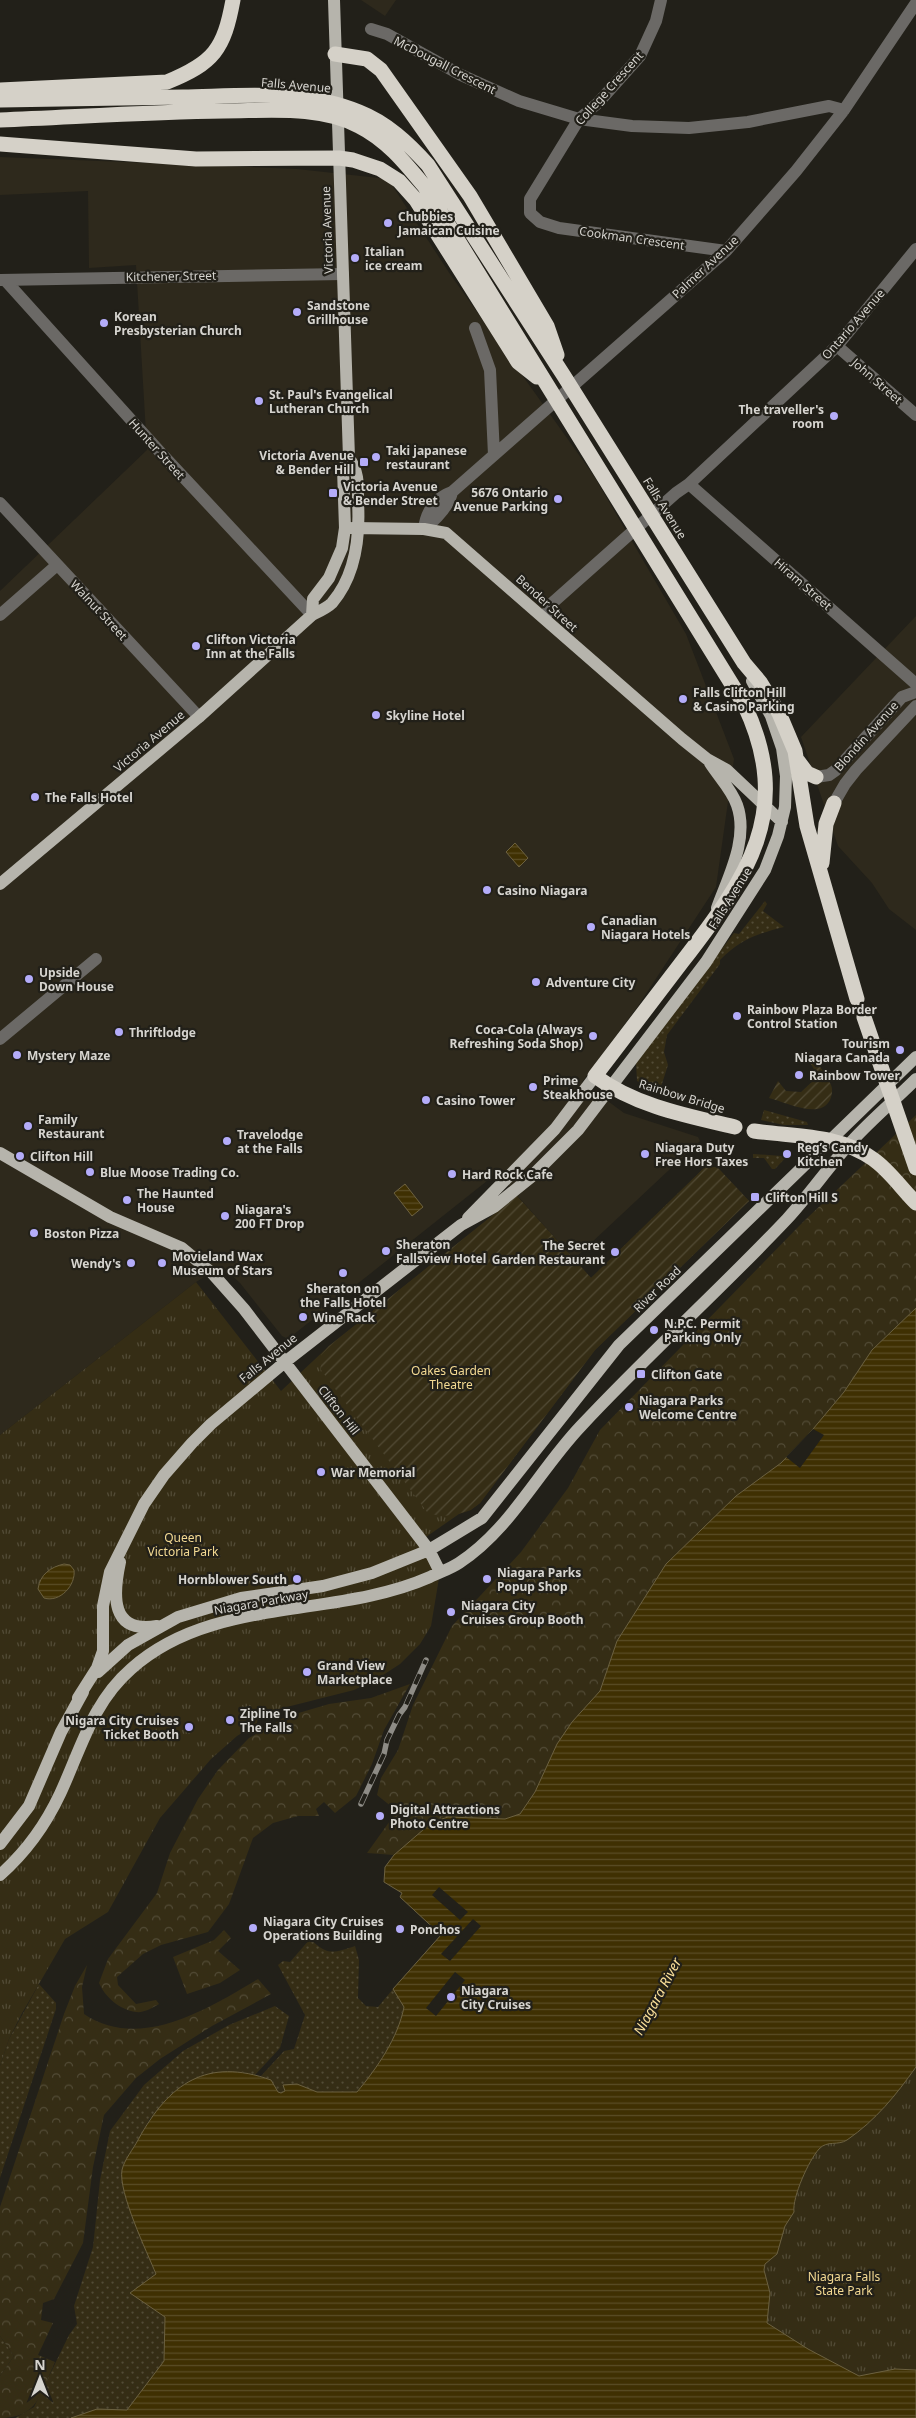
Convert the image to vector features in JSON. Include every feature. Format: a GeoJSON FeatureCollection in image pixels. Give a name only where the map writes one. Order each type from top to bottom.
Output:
{"type":"FeatureCollection","features":[{"type":"Feature","properties":{"kind":"highway"},"geometry":{"type":"LineString","coordinates":[[0,90],[167,82],[190,74],[214,55],[225,38],[233,0]]}},
{"type":"Feature","properties":{"kind":"highway"},"geometry":{"type":"LineString","coordinates":[[335,54],[368,59],[380,70],[422,126],[470,196],[547,326],[564,376]]}},
{"type":"Feature","properties":{"kind":"highway","name":"Falls Avenue"},"geometry":{"type":"LineString","coordinates":[[0,100],[267,96],[314,99],[360,112],[398,135],[428,165],[564,376],[744,663]]}},
{"type":"Feature","properties":{"kind":"highway","name":"Falls Avenue"},"geometry":{"type":"LineString","coordinates":[[0,120],[296,110],[334,117],[358,125],[391,149],[426,188],[744,704],[756,733],[763,762],[765,808],[758,841],[750,861],[729,899],[595,1076]]}},
{"type":"Feature","properties":{"kind":"highway"},"geometry":{"type":"LineString","coordinates":[[0,144],[196,159],[339,158],[364,162],[380,169],[399,181],[416,200],[518,362],[546,384]]}},
{"type":"Feature","properties":{"kind":"highway"},"geometry":{"type":"LineString","coordinates":[[744,663],[760,682],[782,719],[797,759],[805,816],[857,999]]}},
{"type":"Feature","properties":{"kind":"highway"},"geometry":{"type":"LineString","coordinates":[[797,759],[807,773],[816,777]]}},
{"type":"Feature","properties":{"kind":"highway"},"geometry":{"type":"LineString","coordinates":[[825,886],[822,869],[824,836],[834,803]]}},
{"type":"Feature","properties":{"kind":"highway"},"geometry":{"type":"LineString","coordinates":[[864,1017],[916,1168]]}},
{"type":"Feature","properties":{"kind":"highway","name":"Rainbow Bridge"},"geometry":{"type":"LineString","coordinates":[[595,1076],[609,1087],[651,1105],[735,1127]]}},
{"type":"Feature","properties":{"kind":"highway"},"geometry":{"type":"LineString","coordinates":[[754,1131],[833,1140],[865,1154],[874,1160],[916,1203]]}},
{"type":"Feature","properties":{"kind":"main road","name":"Victoria Avenue"},"geometry":{"type":"LineString","coordinates":[[312,615],[313,599],[329,578],[338,560],[345,528],[343,469],[349,458],[334,0]]}},
{"type":"Feature","properties":{"kind":"main road","name":"Victoria Avenue"},"geometry":{"type":"LineString","coordinates":[[0,884],[199,717],[312,615],[331,604],[345,582],[357,551],[360,528],[357,470],[349,458]]}},
{"type":"Feature","properties":{"kind":"main road","name":"Bender Street"},"geometry":{"type":"LineString","coordinates":[[345,528],[424,529],[446,533],[708,759],[727,770],[765,808],[782,822]]}},
{"type":"Feature","properties":{"kind":"main road","name":"Falls Avenue"},"geometry":{"type":"LineString","coordinates":[[461,1225],[494,1207],[531,1177],[578,1130],[706,962],[765,870],[782,822],[786,791],[782,748],[771,716],[744,663]]}},
{"type":"Feature","properties":{"kind":"main road","name":"Bender Street"},"geometry":{"type":"LineString","coordinates":[[708,759],[732,796],[739,814],[740,824],[737,852],[710,925]]}},
{"type":"Feature","properties":{"kind":"main road","name":"River Road"},"geometry":{"type":"LineString","coordinates":[[429,1550],[482,1518],[619,1345],[916,1057]]}},
{"type":"Feature","properties":{"kind":"main road","name":"Falls Avenue"},"geometry":{"type":"LineString","coordinates":[[78,1698],[101,1659],[104,1637],[104,1595],[110,1572],[153,1490],[192,1443],[211,1424],[285,1362],[461,1225],[555,1129],[595,1076]]}},
{"type":"Feature","properties":{"kind":"main road"},"geometry":{"type":"LineString","coordinates":[[440,1572],[459,1563],[491,1536],[521,1504],[578,1429],[650,1354],[789,1216],[854,1138],[916,1079]]}},
{"type":"Feature","properties":{"kind":"main road","name":"Clifton Hill"},"geometry":{"type":"LineString","coordinates":[[0,1153],[110,1217],[182,1248],[223,1284],[429,1550],[440,1572]]}},
{"type":"Feature","properties":{"kind":"main road","name":"Falls Avenue"},"geometry":{"type":"LineString","coordinates":[[124,1543],[115,1594],[119,1613],[125,1621],[134,1626],[162,1625]]}},
{"type":"Feature","properties":{"kind":"main road","name":"Niagara Parkway"},"geometry":{"type":"LineString","coordinates":[[0,1844],[18,1823],[33,1799],[61,1732],[78,1698],[98,1672],[120,1652],[162,1625],[192,1612],[242,1598],[340,1582],[397,1564],[429,1550]]}},
{"type":"Feature","properties":{"kind":"main road","name":"Niagara Parkway"},"geometry":{"type":"LineString","coordinates":[[0,1875],[21,1855],[47,1819],[64,1785],[88,1726],[103,1700],[124,1675],[151,1652],[170,1641],[201,1628],[236,1619],[360,1599],[407,1586],[440,1572]]}},
{"type":"Feature","properties":{"kind":"street","name":"College Crescent"},"geometry":{"type":"LineString","coordinates":[[540,222],[530,213],[530,199],[578,119],[598,103],[640,56],[656,21],[661,0]]}},
{"type":"Feature","properties":{"kind":"street","name":"Palmer Avenue"},"geometry":{"type":"LineString","coordinates":[[424,529],[425,518],[441,496],[452,492],[547,406],[726,251],[796,171],[844,110],[916,3]]}},
{"type":"Feature","properties":{"kind":"street","name":"McDougall Crescent"},"geometry":{"type":"LineString","coordinates":[[371,29],[387,34],[461,76],[519,101],[578,119],[632,126],[689,128],[748,122],[829,106],[844,110]]}},
{"type":"Feature","properties":{"kind":"street","name":"Cookman Crescent"},"geometry":{"type":"LineString","coordinates":[[540,222],[559,228],[726,251]]}},
{"type":"Feature","properties":{"kind":"street","name":"Ontario Avenue"},"geometry":{"type":"LineString","coordinates":[[545,619],[550,605],[622,540],[689,484],[837,346],[916,248]]}},
{"type":"Feature","properties":{"kind":"street","name":"Kitchener Street"},"geometry":{"type":"LineString","coordinates":[[2,280],[343,274]]}},
{"type":"Feature","properties":{"kind":"street","name":"Hunter Street"},"geometry":{"type":"LineString","coordinates":[[2,280],[312,615]]}},
{"type":"Feature","properties":{"kind":"street"},"geometry":{"type":"LineString","coordinates":[[475,328],[490,370],[494,455]]}},
{"type":"Feature","properties":{"kind":"street","name":"John Street"},"geometry":{"type":"LineString","coordinates":[[837,346],[916,415]]}},
{"type":"Feature","properties":{"kind":"street","name":"Hiram Street"},"geometry":{"type":"LineString","coordinates":[[689,484],[916,684]]}},
{"type":"Feature","properties":{"kind":"street","name":"Walnut Street"},"geometry":{"type":"LineString","coordinates":[[0,503],[199,717]]}},
{"type":"Feature","properties":{"kind":"street"},"geometry":{"type":"LineString","coordinates":[[0,615],[57,565]]}},
{"type":"Feature","properties":{"kind":"street","name":"Blondin Avenue"},"geometry":{"type":"LineString","coordinates":[[816,777],[829,775],[836,770],[902,697],[916,692]]}},
{"type":"Feature","properties":{"kind":"street","name":"Blondin Avenue"},"geometry":{"type":"LineString","coordinates":[[834,803],[850,777],[916,706]]}},
{"type":"Feature","properties":{"kind":"street"},"geometry":{"type":"LineString","coordinates":[[0,1039],[96,959]]}},
{"type":"Feature","properties":{"kind":"shaded area"},"geometry":{"type":"Polygon","coordinates":[[[361,0],[396,0],[385,16],[361,0]]]}},
{"type":"Feature","properties":{"kind":"shaded area"},"geometry":{"type":"Polygon","coordinates":[[[0,157],[297,169],[388,179],[450,274],[594,476],[686,634],[734,759],[716,887],[638,1006],[582,1082],[624,1113],[698,1137],[700,1141],[574,1259],[497,1173],[288,1339],[282,1336],[240,1283],[222,1266],[196,1282],[0,1435],[0,591],[147,450],[136,265],[89,268],[88,191],[0,195],[0,157]]]}},
{"type":"Feature","properties":{"kind":"shaded area"},"geometry":{"type":"Polygon","coordinates":[[[916,616],[916,930],[889,909],[872,883],[838,846],[801,737],[916,616]]]}},
{"type":"Feature","properties":{"kind":"green space"},"geometry":{"type":"Polygon","coordinates":[[[765,901],[767,904],[763,911],[784,927],[749,939],[734,947],[720,960],[720,964],[667,1035],[664,1052],[668,1065],[659,1093],[637,1081],[636,1063],[646,1047],[734,933],[739,934],[765,901]]]}},
{"type":"Feature","properties":{"kind":"green space"},"geometry":{"type":"Polygon","coordinates":[[[809,1052],[824,1072],[832,1087],[831,1098],[825,1106],[818,1109],[802,1108],[769,1098],[778,1081],[786,1091],[801,1092],[816,1078],[812,1066],[802,1058],[809,1052]]]}},
{"type":"Feature","properties":{"kind":"green space"},"geometry":{"type":"Polygon","coordinates":[[[764,1110],[807,1122],[808,1125],[784,1125],[761,1120],[764,1110]]]}},
{"type":"Feature","properties":{"kind":"green space"},"geometry":{"type":"Polygon","coordinates":[[[916,1115],[916,1308],[872,1350],[844,1392],[808,1435],[781,1463],[736,1496],[666,1564],[617,1641],[600,1691],[572,1722],[535,1792],[520,1814],[505,1819],[448,1817],[431,1823],[394,1855],[367,1853],[397,1811],[377,1795],[381,1778],[398,1750],[413,1705],[452,1626],[521,1552],[568,1488],[600,1430],[804,1221],[916,1115]]]}},
{"type":"Feature","properties":{"kind":"green space"},"geometry":{"type":"Polygon","coordinates":[[[791,1152],[775,1169],[772,1169],[764,1158],[753,1158],[753,1154],[782,1156],[791,1152]]]}},
{"type":"Feature","properties":{"kind":"green space","name":"Queen Victoria Park"},"geometry":{"type":"Polygon","coordinates":[[[705,1167],[717,1167],[749,1201],[595,1350],[480,1503],[471,1510],[459,1514],[426,1537],[440,1572],[431,1626],[420,1644],[400,1664],[377,1679],[354,1690],[267,1712],[258,1711],[257,1724],[237,1736],[211,1759],[160,1818],[108,1912],[65,1939],[21,2015],[9,2039],[0,2066],[0,1435],[196,1282],[281,1391],[329,1346],[517,1196],[591,1278],[705,1167]]]}},
{"type":"Feature","properties":{"kind":"green space","name":"Oakes Garden Theatre"},"geometry":{"type":"Polygon","coordinates":[[[705,1167],[717,1167],[749,1201],[595,1350],[480,1503],[475,1507],[454,1515],[440,1516],[427,1512],[321,1370],[321,1355],[329,1346],[517,1196],[591,1278],[705,1167]]]}},
{"type":"Feature","properties":{"kind":"green space"},"geometry":{"type":"Polygon","coordinates":[[[410,1684],[384,1730],[372,1764],[356,1796],[335,1813],[324,1802],[316,1809],[319,1816],[298,1816],[273,1823],[253,1838],[229,1904],[208,1932],[161,1945],[143,1954],[117,1977],[118,1985],[136,2004],[156,2000],[159,2004],[151,2009],[136,2012],[124,2009],[109,1998],[99,1983],[108,1959],[157,1893],[170,1853],[198,1799],[218,1770],[249,1738],[285,1717],[329,1704],[371,1698],[410,1684]]]}},
{"type":"Feature","properties":{"kind":"green space"},"geometry":{"type":"Polygon","coordinates":[[[224,1930],[231,1938],[218,1951],[240,1970],[220,1983],[187,1994],[173,1957],[214,1940],[224,1930]]]}},
{"type":"Feature","properties":{"kind":"green space"},"geometry":{"type":"Polygon","coordinates":[[[310,1939],[326,1951],[336,1951],[355,1946],[359,1960],[358,1998],[366,2006],[378,2007],[393,1989],[404,2007],[397,2030],[386,2052],[357,2092],[317,2092],[297,2084],[283,2085],[285,2091],[282,2093],[278,2092],[271,2080],[261,2076],[284,2051],[294,2049],[305,2015],[278,1965],[283,1961],[290,1962],[310,1939]]]}},
{"type":"Feature","properties":{"kind":"green space"},"geometry":{"type":"Polygon","coordinates":[[[87,1965],[82,1987],[84,2014],[106,2025],[128,2029],[174,2022],[218,2002],[258,1979],[271,1994],[212,2026],[160,2059],[136,2078],[104,2115],[93,2167],[83,2243],[54,2299],[43,2303],[41,2320],[53,2323],[38,2355],[55,2362],[42,2393],[31,2408],[13,2417],[0,2418],[0,2376],[14,2356],[0,2336],[0,2207],[64,2014],[75,1986],[87,1965]]]}},
{"type":"Feature","properties":{"kind":"green space"},"geometry":{"type":"Polygon","coordinates":[[[39,1984],[56,2003],[56,2009],[0,2178],[0,2066],[9,2039],[39,1984]]]}},
{"type":"Feature","properties":{"kind":"green space"},"geometry":{"type":"Polygon","coordinates":[[[275,2006],[289,2016],[280,2048],[255,2075],[242,2072],[150,2118],[122,2170],[127,2203],[156,2274],[165,2317],[164,2361],[127,2410],[97,2409],[71,2418],[15,2418],[34,2407],[69,2335],[77,2324],[74,2306],[93,2247],[100,2180],[110,2131],[144,2085],[183,2051],[229,2025],[275,2006]]]}},
{"type":"Feature","properties":{"kind":"green space","name":"Niagara Falls State Park"},"geometry":{"type":"Polygon","coordinates":[[[916,2067],[916,2370],[895,2369],[859,2377],[808,2349],[767,2323],[770,2293],[764,2270],[765,2264],[777,2254],[785,2226],[794,2212],[798,2188],[815,2154],[822,2146],[844,2142],[867,2124],[893,2097],[916,2067]]]}},
{"type":"Feature","properties":{"kind":"green space"},"geometry":{"type":"Polygon","coordinates":[[[0,2336],[14,2356],[0,2376],[0,2336]]]}},
{"type":"Feature","properties":{"kind":"water"},"geometry":{"type":"Polygon","coordinates":[[[515,843],[528,858],[519,867],[506,852],[515,843]]]}},
{"type":"Feature","properties":{"kind":"water"},"geometry":{"type":"Polygon","coordinates":[[[405,1184],[423,1207],[412,1216],[394,1193],[405,1184]]]}},
{"type":"Feature","properties":{"kind":"water","name":"Niagara River"},"geometry":{"type":"Polygon","coordinates":[[[916,1308],[916,2067],[893,2097],[867,2124],[844,2142],[822,2146],[815,2154],[798,2188],[794,2212],[785,2226],[777,2254],[765,2264],[764,2270],[770,2293],[767,2323],[808,2349],[859,2376],[895,2369],[916,2370],[916,2418],[71,2418],[97,2409],[127,2410],[164,2361],[165,2317],[130,2293],[156,2274],[134,2222],[122,2180],[122,2170],[125,2162],[150,2120],[163,2103],[177,2090],[192,2080],[209,2074],[228,2072],[248,2074],[271,2080],[278,2092],[281,2093],[285,2091],[283,2085],[297,2084],[317,2092],[357,2092],[386,2052],[401,2019],[404,2007],[393,1989],[441,1935],[400,1897],[402,1893],[384,1882],[385,1867],[394,1855],[431,1823],[448,1817],[505,1819],[520,1814],[535,1792],[557,1744],[572,1722],[600,1691],[617,1641],[666,1564],[736,1496],[781,1463],[808,1435],[844,1392],[872,1350],[916,1308]]]}},
{"type":"Feature","properties":{"kind":"water"},"geometry":{"type":"Polygon","coordinates":[[[64,1564],[70,1565],[74,1570],[70,1587],[56,1598],[44,1598],[38,1589],[41,1579],[51,1569],[64,1564]]]}},
{"type":"Feature","properties":{"kind":"pier"},"geometry":{"type":"Polygon","coordinates":[[[813,1429],[824,1435],[800,1468],[786,1457],[813,1429]]]}},
{"type":"Feature","properties":{"kind":"pier"},"geometry":{"type":"Polygon","coordinates":[[[439,1887],[468,1912],[460,1920],[432,1895],[439,1887]]]}},
{"type":"Feature","properties":{"kind":"pier"},"geometry":{"type":"Polygon","coordinates":[[[473,1919],[481,1926],[450,1961],[441,1954],[473,1919]]]}},
{"type":"Feature","properties":{"kind":"pier"},"geometry":{"type":"Polygon","coordinates":[[[455,1972],[465,1980],[436,2016],[426,2008],[455,1972]]]}},
{"type":"Feature","properties":{"kind":"railway"},"geometry":{"type":"LineString","coordinates":[[361,1804],[384,1754],[387,1740],[405,1707],[426,1660]]}},
{"type":"Feature","properties":{"kind":"place","name":"Chubbies Jamaican Cuisine"},"geometry":{"type":"Point","coordinates":[388,223]}},
{"type":"Feature","properties":{"kind":"place","name":"Italian ice cream"},"geometry":{"type":"Point","coordinates":[355,258]}},
{"type":"Feature","properties":{"kind":"place","name":"Sandstone Grillhouse"},"geometry":{"type":"Point","coordinates":[297,312]}},
{"type":"Feature","properties":{"kind":"place","name":"Korean Presbysterian Church"},"geometry":{"type":"Point","coordinates":[104,323]}},
{"type":"Feature","properties":{"kind":"place","name":"St. Paul's Evangelical Lutheran Church"},"geometry":{"type":"Point","coordinates":[259,401]}},
{"type":"Feature","properties":{"kind":"place","name":"The traveller's room"},"geometry":{"type":"Point","coordinates":[834,416]}},
{"type":"Feature","properties":{"kind":"place","name":"Taki japanese restaurant"},"geometry":{"type":"Point","coordinates":[376,457]}},
{"type":"Feature","properties":{"kind":"place","name":"Victoria Avenue & Bender Hill"},"geometry":{"type":"Point","coordinates":[364,462]}},
{"type":"Feature","properties":{"kind":"place","name":"Victoria Avenue & Bender Street"},"geometry":{"type":"Point","coordinates":[333,493]}},
{"type":"Feature","properties":{"kind":"place","name":"5676 Ontario Avenue Parking"},"geometry":{"type":"Point","coordinates":[558,499]}},
{"type":"Feature","properties":{"kind":"place","name":"Clifton Victoria Inn at the Falls"},"geometry":{"type":"Point","coordinates":[196,646]}},
{"type":"Feature","properties":{"kind":"place","name":"Falls Clifton Hill & Casino Parking"},"geometry":{"type":"Point","coordinates":[683,699]}},
{"type":"Feature","properties":{"kind":"place","name":"Skyline Hotel"},"geometry":{"type":"Point","coordinates":[376,715]}},
{"type":"Feature","properties":{"kind":"place","name":"The Falls Hotel"},"geometry":{"type":"Point","coordinates":[35,797]}},
{"type":"Feature","properties":{"kind":"place","name":"Casino Niagara"},"geometry":{"type":"Point","coordinates":[487,890]}},
{"type":"Feature","properties":{"kind":"place","name":"Canadian Niagara Hotels"},"geometry":{"type":"Point","coordinates":[591,927]}},
{"type":"Feature","properties":{"kind":"place","name":"Upside Down House"},"geometry":{"type":"Point","coordinates":[29,979]}},
{"type":"Feature","properties":{"kind":"place","name":"Adventure City"},"geometry":{"type":"Point","coordinates":[536,982]}},
{"type":"Feature","properties":{"kind":"place","name":"Rainbow Plaza Border Control Station"},"geometry":{"type":"Point","coordinates":[737,1016]}},
{"type":"Feature","properties":{"kind":"place","name":"Thriftlodge"},"geometry":{"type":"Point","coordinates":[119,1032]}},
{"type":"Feature","properties":{"kind":"place","name":"Coca-Cola (Always Refreshing Soda Shop)"},"geometry":{"type":"Point","coordinates":[593,1036]}},
{"type":"Feature","properties":{"kind":"place","name":"Tourism Niagara Canada"},"geometry":{"type":"Point","coordinates":[900,1050]}},
{"type":"Feature","properties":{"kind":"place","name":"Mystery Maze"},"geometry":{"type":"Point","coordinates":[17,1055]}},
{"type":"Feature","properties":{"kind":"place","name":"Rainbow Tower"},"geometry":{"type":"Point","coordinates":[799,1075]}},
{"type":"Feature","properties":{"kind":"place","name":"Prime Steakhouse"},"geometry":{"type":"Point","coordinates":[533,1087]}},
{"type":"Feature","properties":{"kind":"place","name":"Casino Tower"},"geometry":{"type":"Point","coordinates":[426,1100]}},
{"type":"Feature","properties":{"kind":"place","name":"Family Restaurant"},"geometry":{"type":"Point","coordinates":[28,1126]}},
{"type":"Feature","properties":{"kind":"place","name":"Travelodge at the Falls"},"geometry":{"type":"Point","coordinates":[227,1141]}},
{"type":"Feature","properties":{"kind":"place","name":"Niagara Duty Free Hors Taxes"},"geometry":{"type":"Point","coordinates":[645,1154]}},
{"type":"Feature","properties":{"kind":"place","name":"Reg’s Candy Kitchen"},"geometry":{"type":"Point","coordinates":[787,1154]}},
{"type":"Feature","properties":{"kind":"place","name":"Clifton Hill"},"geometry":{"type":"Point","coordinates":[20,1156]}},
{"type":"Feature","properties":{"kind":"place","name":"Blue Moose Trading Co."},"geometry":{"type":"Point","coordinates":[90,1172]}},
{"type":"Feature","properties":{"kind":"place","name":"Hard Rock Cafe"},"geometry":{"type":"Point","coordinates":[452,1174]}},
{"type":"Feature","properties":{"kind":"place","name":"Clifton Hill S"},"geometry":{"type":"Point","coordinates":[755,1197]}},
{"type":"Feature","properties":{"kind":"place","name":"The Haunted House"},"geometry":{"type":"Point","coordinates":[127,1200]}},
{"type":"Feature","properties":{"kind":"place","name":"Niagara's 200 FT Drop"},"geometry":{"type":"Point","coordinates":[225,1216]}},
{"type":"Feature","properties":{"kind":"place","name":"Boston Pizza"},"geometry":{"type":"Point","coordinates":[34,1233]}},
{"type":"Feature","properties":{"kind":"place","name":"Sheraton Fallsview Hotel"},"geometry":{"type":"Point","coordinates":[386,1251]}},
{"type":"Feature","properties":{"kind":"place","name":"The Secret Garden Restaurant"},"geometry":{"type":"Point","coordinates":[615,1252]}},
{"type":"Feature","properties":{"kind":"place","name":"Wendy's"},"geometry":{"type":"Point","coordinates":[131,1263]}},
{"type":"Feature","properties":{"kind":"place","name":"Movieland Wax Museum of Stars"},"geometry":{"type":"Point","coordinates":[162,1263]}},
{"type":"Feature","properties":{"kind":"place","name":"Sheraton on the Falls Hotel"},"geometry":{"type":"Point","coordinates":[343,1273]}},
{"type":"Feature","properties":{"kind":"place","name":"Wine Rack"},"geometry":{"type":"Point","coordinates":[303,1317]}},
{"type":"Feature","properties":{"kind":"place","name":"N.P.C. Permit Parking Only"},"geometry":{"type":"Point","coordinates":[654,1330]}},
{"type":"Feature","properties":{"kind":"place","name":"Clifton Gate"},"geometry":{"type":"Point","coordinates":[641,1374]}},
{"type":"Feature","properties":{"kind":"place","name":"Niagara Parks Welcome Centre"},"geometry":{"type":"Point","coordinates":[629,1407]}},
{"type":"Feature","properties":{"kind":"place","name":"War Memorial"},"geometry":{"type":"Point","coordinates":[321,1472]}},
{"type":"Feature","properties":{"kind":"place","name":"Hornblower South"},"geometry":{"type":"Point","coordinates":[297,1579]}},
{"type":"Feature","properties":{"kind":"place","name":"Niagara Parks Popup Shop"},"geometry":{"type":"Point","coordinates":[487,1579]}},
{"type":"Feature","properties":{"kind":"place","name":"Niagara City Cruises Group Booth"},"geometry":{"type":"Point","coordinates":[451,1612]}},
{"type":"Feature","properties":{"kind":"place","name":"Grand View Marketplace"},"geometry":{"type":"Point","coordinates":[307,1672]}},
{"type":"Feature","properties":{"kind":"place","name":"Zipline To The Falls"},"geometry":{"type":"Point","coordinates":[230,1720]}},
{"type":"Feature","properties":{"kind":"place","name":"Nigara City Cruises Ticket Booth"},"geometry":{"type":"Point","coordinates":[189,1727]}},
{"type":"Feature","properties":{"kind":"place","name":"Digital Attractions Photo Centre"},"geometry":{"type":"Point","coordinates":[380,1816]}},
{"type":"Feature","properties":{"kind":"place","name":"Niagara City Cruises Operations Building"},"geometry":{"type":"Point","coordinates":[253,1928]}},
{"type":"Feature","properties":{"kind":"place","name":"Ponchos"},"geometry":{"type":"Point","coordinates":[400,1929]}},
{"type":"Feature","properties":{"kind":"place","name":"Niagara City Cruises"},"geometry":{"type":"Point","coordinates":[451,1997]}}]}
